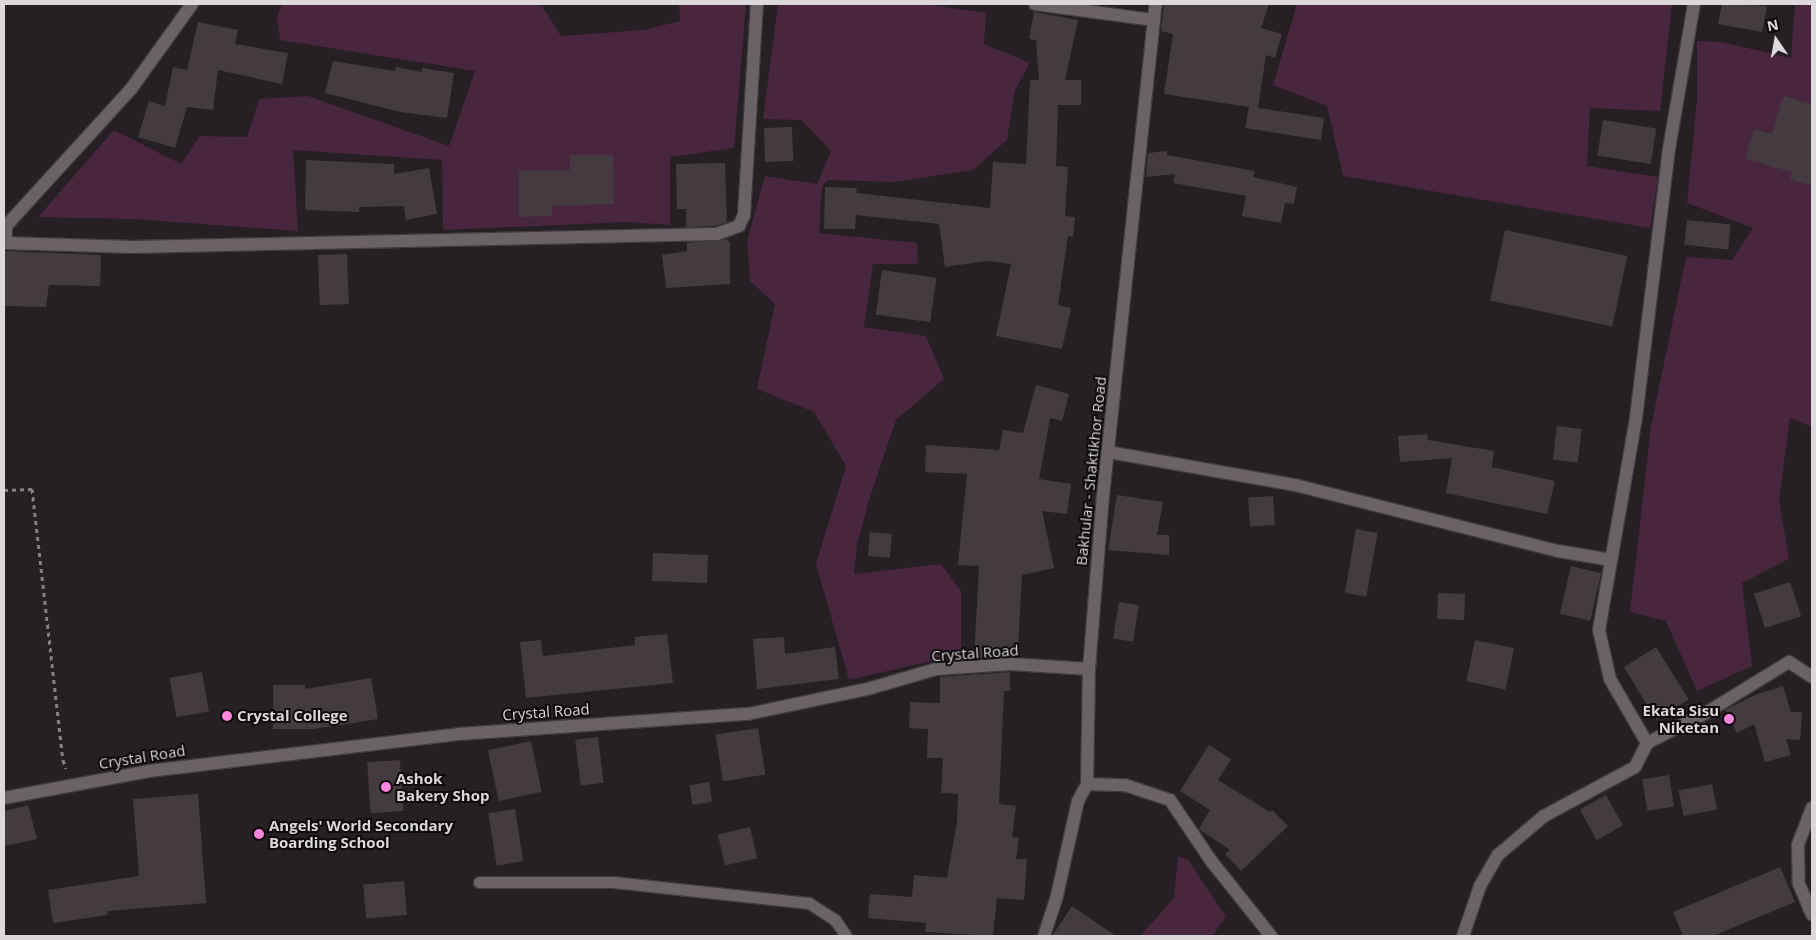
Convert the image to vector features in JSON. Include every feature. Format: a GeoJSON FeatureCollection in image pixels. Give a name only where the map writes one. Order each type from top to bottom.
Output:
{"type":"FeatureCollection","features":[{"type":"Feature","properties":{"kind":"street"},"geometry":{"type":"LineString","coordinates":[[192,4],[131,89],[6,226],[6,243],[133,247],[717,234],[739,226],[744,215],[757,4]]}},
{"type":"Feature","properties":{"kind":"street"},"geometry":{"type":"LineString","coordinates":[[1035,4],[1154,20]]}},
{"type":"Feature","properties":{"kind":"street","name":"Bakhular - Shaktikhor Road"},"geometry":{"type":"LineString","coordinates":[[1044,936],[1056,900],[1078,801],[1087,784],[1089,669],[1108,452],[1156,4]]}},
{"type":"Feature","properties":{"kind":"street"},"geometry":{"type":"LineString","coordinates":[[1647,743],[1610,679],[1599,630],[1636,418],[1669,149],[1694,4]]}},
{"type":"Feature","properties":{"kind":"street"},"geometry":{"type":"LineString","coordinates":[[1108,452],[1295,485],[1558,550],[1611,560]]}},
{"type":"Feature","properties":{"kind":"street"},"geometry":{"type":"LineString","coordinates":[[1463,936],[1480,886],[1498,855],[1544,816],[1635,767],[1647,743],[1704,714],[1789,662],[1812,677]]}},
{"type":"Feature","properties":{"kind":"street","name":"Crystal Road"},"geometry":{"type":"LineString","coordinates":[[4,798],[149,771],[459,734],[748,714],[871,688],[936,669],[1011,664],[1089,669]]}},
{"type":"Feature","properties":{"kind":"street"},"geometry":{"type":"LineString","coordinates":[[1087,784],[1125,785],[1170,800],[1212,862],[1271,936]]}},
{"type":"Feature","properties":{"kind":"street"},"geometry":{"type":"LineString","coordinates":[[1812,808],[1798,845],[1799,884],[1812,914]]}},
{"type":"Feature","properties":{"kind":"lane"},"geometry":{"type":"LineString","coordinates":[[479,882],[613,882],[809,903],[835,920],[846,936]]}},
{"type":"Feature","properties":{"kind":"path"},"geometry":{"type":"LineString","coordinates":[[4,490],[32,490],[63,760],[74,785]]}},
{"type":"Feature","properties":{"kind":"shaded area"},"geometry":{"type":"Polygon","coordinates":[[[282,4],[528,4],[542,6],[561,36],[644,30],[680,21],[679,4],[746,4],[734,148],[670,157],[670,225],[628,222],[443,230],[442,160],[293,150],[298,231],[134,219],[38,217],[114,130],[181,164],[200,136],[247,137],[259,99],[308,96],[449,146],[475,71],[280,40],[277,17],[282,4]]]}},
{"type":"Feature","properties":{"kind":"shaded area"},"geometry":{"type":"Polygon","coordinates":[[[778,4],[927,4],[986,13],[984,44],[1030,63],[1015,90],[1007,140],[973,170],[894,182],[828,180],[822,186],[819,233],[917,243],[918,264],[873,264],[864,327],[926,336],[944,379],[896,420],[869,500],[857,545],[854,574],[941,564],[961,591],[961,654],[849,680],[816,564],[846,466],[814,412],[757,389],[775,304],[750,281],[747,241],[765,176],[817,184],[831,151],[801,120],[763,119],[778,4]]]}},
{"type":"Feature","properties":{"kind":"shaded area"},"geometry":{"type":"Polygon","coordinates":[[[1297,4],[1672,4],[1660,111],[1590,108],[1587,166],[1658,177],[1650,228],[1343,176],[1327,106],[1273,85],[1297,4]]]}},
{"type":"Feature","properties":{"kind":"shaded area"},"geometry":{"type":"Polygon","coordinates":[[[1795,4],[1812,4],[1812,427],[1790,418],[1779,499],[1789,559],[1742,583],[1752,666],[1697,691],[1666,621],[1630,612],[1651,426],[1686,257],[1732,260],[1753,228],[1687,203],[1697,99],[1697,41],[1721,42],[1791,58],[1795,4]]]}},
{"type":"Feature","properties":{"kind":"shaded area"},"geometry":{"type":"Polygon","coordinates":[[[1178,856],[1188,860],[1226,917],[1212,936],[1140,936],[1174,898],[1178,856]]]}},
{"type":"Feature","properties":{"kind":"building"},"geometry":{"type":"Polygon","coordinates":[[[1164,4],[1269,4],[1261,28],[1282,34],[1275,58],[1266,55],[1258,108],[1324,118],[1321,140],[1245,128],[1249,107],[1164,94],[1173,34],[1161,31],[1164,4]]]}},
{"type":"Feature","properties":{"kind":"building"},"geometry":{"type":"Polygon","coordinates":[[[1722,4],[1767,6],[1762,32],[1718,24],[1722,4]]]}},
{"type":"Feature","properties":{"kind":"building"},"geometry":{"type":"Polygon","coordinates":[[[1034,12],[1078,20],[1065,80],[1081,80],[1081,105],[1058,105],[1056,166],[1068,167],[1065,216],[1075,217],[1073,237],[1068,236],[1058,305],[1071,308],[1062,349],[996,336],[1011,264],[987,261],[945,267],[939,224],[856,215],[855,229],[824,229],[825,187],[857,188],[856,193],[990,208],[993,162],[1026,164],[1030,80],[1039,80],[1036,40],[1029,39],[1034,12]]]}},
{"type":"Feature","properties":{"kind":"building"},"geometry":{"type":"Polygon","coordinates":[[[198,22],[238,30],[235,44],[288,53],[282,84],[218,70],[213,110],[187,107],[175,148],[138,137],[149,101],[165,106],[173,67],[187,70],[198,22]]]}},
{"type":"Feature","properties":{"kind":"building"},"geometry":{"type":"Polygon","coordinates":[[[333,61],[395,71],[396,67],[422,72],[422,68],[454,73],[447,118],[400,112],[325,93],[333,61]]]}},
{"type":"Feature","properties":{"kind":"building"},"geometry":{"type":"Polygon","coordinates":[[[1783,96],[1812,104],[1812,186],[1790,179],[1792,172],[1745,159],[1754,129],[1772,134],[1783,96]]]}},
{"type":"Feature","properties":{"kind":"building"},"geometry":{"type":"Polygon","coordinates":[[[1603,120],[1656,128],[1651,164],[1597,156],[1603,120]]]}},
{"type":"Feature","properties":{"kind":"building"},"geometry":{"type":"Polygon","coordinates":[[[792,127],[793,161],[765,162],[764,128],[792,127]]]}},
{"type":"Feature","properties":{"kind":"building"},"geometry":{"type":"Polygon","coordinates":[[[1167,151],[1167,155],[1255,171],[1253,177],[1297,187],[1294,204],[1285,203],[1281,223],[1242,216],[1246,196],[1173,183],[1175,174],[1146,177],[1148,153],[1167,151]]]}},
{"type":"Feature","properties":{"kind":"building"},"geometry":{"type":"Polygon","coordinates":[[[570,155],[613,155],[614,204],[552,206],[552,216],[519,217],[519,171],[570,170],[570,155]]]}},
{"type":"Feature","properties":{"kind":"building"},"geometry":{"type":"Polygon","coordinates":[[[306,160],[394,164],[394,174],[429,168],[437,214],[406,220],[404,206],[359,207],[359,212],[305,210],[306,160]]]}},
{"type":"Feature","properties":{"kind":"building"},"geometry":{"type":"Polygon","coordinates":[[[725,163],[727,222],[715,226],[686,227],[686,209],[677,209],[676,164],[725,163]]]}},
{"type":"Feature","properties":{"kind":"building"},"geometry":{"type":"Polygon","coordinates":[[[1687,220],[1731,225],[1728,249],[1684,245],[1687,220]]]}},
{"type":"Feature","properties":{"kind":"building"},"geometry":{"type":"Polygon","coordinates":[[[1505,230],[1627,256],[1612,326],[1490,300],[1505,230]]]}},
{"type":"Feature","properties":{"kind":"building"},"geometry":{"type":"Polygon","coordinates":[[[727,239],[730,243],[730,284],[666,288],[662,255],[687,251],[687,243],[727,239]]]}},
{"type":"Feature","properties":{"kind":"building"},"geometry":{"type":"Polygon","coordinates":[[[4,251],[101,255],[100,286],[49,285],[46,307],[4,306],[4,251]]]}},
{"type":"Feature","properties":{"kind":"building"},"geometry":{"type":"Polygon","coordinates":[[[347,254],[349,304],[320,305],[318,255],[347,254]]]}},
{"type":"Feature","properties":{"kind":"building"},"geometry":{"type":"Polygon","coordinates":[[[882,270],[936,278],[930,322],[876,315],[882,270]]]}},
{"type":"Feature","properties":{"kind":"building"},"geometry":{"type":"Polygon","coordinates":[[[1036,385],[1069,394],[1062,421],[1050,418],[1039,479],[1071,484],[1067,514],[1042,511],[1054,568],[1022,575],[1018,647],[1010,647],[1010,656],[974,658],[979,566],[958,565],[967,474],[925,472],[926,445],[999,450],[1003,430],[1023,433],[1036,385]]]}},
{"type":"Feature","properties":{"kind":"building"},"geometry":{"type":"Polygon","coordinates":[[[1557,426],[1582,429],[1578,463],[1553,460],[1557,426]]]}},
{"type":"Feature","properties":{"kind":"building"},"geometry":{"type":"Polygon","coordinates":[[[1427,434],[1428,440],[1494,451],[1492,467],[1555,481],[1547,514],[1446,493],[1452,458],[1400,462],[1398,436],[1427,434]]]}},
{"type":"Feature","properties":{"kind":"building"},"geometry":{"type":"Polygon","coordinates":[[[1117,495],[1163,502],[1157,535],[1169,535],[1169,555],[1108,550],[1117,495]]]}},
{"type":"Feature","properties":{"kind":"building"},"geometry":{"type":"Polygon","coordinates":[[[1273,496],[1275,525],[1250,527],[1248,498],[1273,496]]]}},
{"type":"Feature","properties":{"kind":"building"},"geometry":{"type":"Polygon","coordinates":[[[1356,529],[1378,533],[1366,597],[1345,593],[1356,529]]]}},
{"type":"Feature","properties":{"kind":"building"},"geometry":{"type":"Polygon","coordinates":[[[870,532],[892,534],[890,558],[868,556],[870,532]]]}},
{"type":"Feature","properties":{"kind":"building"},"geometry":{"type":"Polygon","coordinates":[[[653,553],[708,555],[707,583],[652,581],[653,553]]]}},
{"type":"Feature","properties":{"kind":"building"},"geometry":{"type":"Polygon","coordinates":[[[1571,566],[1601,573],[1590,621],[1560,614],[1571,566]]]}},
{"type":"Feature","properties":{"kind":"building"},"geometry":{"type":"Polygon","coordinates":[[[1790,582],[1801,616],[1765,628],[1754,594],[1790,582]]]}},
{"type":"Feature","properties":{"kind":"building"},"geometry":{"type":"Polygon","coordinates":[[[1438,593],[1465,594],[1464,620],[1437,619],[1438,593]]]}},
{"type":"Feature","properties":{"kind":"building"},"geometry":{"type":"Polygon","coordinates":[[[1119,602],[1139,605],[1133,642],[1113,639],[1119,602]]]}},
{"type":"Feature","properties":{"kind":"building"},"geometry":{"type":"Polygon","coordinates":[[[667,634],[673,683],[526,698],[520,642],[541,640],[543,656],[635,645],[635,637],[667,634]]]}},
{"type":"Feature","properties":{"kind":"building"},"geometry":{"type":"Polygon","coordinates":[[[784,637],[785,654],[835,647],[839,679],[757,689],[753,639],[784,637]]]}},
{"type":"Feature","properties":{"kind":"building"},"geometry":{"type":"Polygon","coordinates":[[[1475,640],[1514,648],[1505,689],[1466,681],[1475,640]]]}},
{"type":"Feature","properties":{"kind":"building"},"geometry":{"type":"Polygon","coordinates":[[[1656,647],[1689,700],[1657,720],[1624,667],[1656,647]]]}},
{"type":"Feature","properties":{"kind":"building"},"geometry":{"type":"Polygon","coordinates":[[[202,672],[209,711],[176,717],[170,678],[202,672]]]}},
{"type":"Feature","properties":{"kind":"building"},"geometry":{"type":"Polygon","coordinates":[[[1010,672],[1010,691],[1004,691],[999,804],[1016,806],[1012,837],[1019,838],[1016,859],[1027,859],[1024,900],[997,898],[993,936],[925,932],[926,923],[868,918],[870,894],[912,897],[914,875],[947,878],[957,822],[958,794],[941,793],[943,758],[927,758],[928,729],[909,728],[910,702],[940,703],[940,677],[1010,672]]]}},
{"type":"Feature","properties":{"kind":"building"},"geometry":{"type":"Polygon","coordinates":[[[371,678],[378,719],[314,729],[273,729],[273,685],[305,685],[305,689],[371,678]]]}},
{"type":"Feature","properties":{"kind":"building"},"geometry":{"type":"Polygon","coordinates":[[[1783,686],[1791,712],[1802,712],[1800,740],[1786,739],[1791,755],[1765,762],[1754,724],[1737,733],[1725,710],[1755,695],[1783,686]]]}},
{"type":"Feature","properties":{"kind":"building"},"geometry":{"type":"Polygon","coordinates":[[[758,728],[765,774],[723,781],[716,735],[758,728]]]}},
{"type":"Feature","properties":{"kind":"building"},"geometry":{"type":"Polygon","coordinates":[[[598,737],[604,783],[581,785],[575,740],[598,737]]]}},
{"type":"Feature","properties":{"kind":"building"},"geometry":{"type":"Polygon","coordinates":[[[531,741],[542,792],[499,801],[488,750],[531,741]]]}},
{"type":"Feature","properties":{"kind":"building"},"geometry":{"type":"Polygon","coordinates":[[[1209,745],[1231,759],[1218,780],[1270,812],[1272,810],[1288,826],[1241,871],[1225,854],[1230,850],[1199,829],[1210,810],[1180,791],[1209,745]]]}},
{"type":"Feature","properties":{"kind":"building","name":"Ashok Bakery Shop"},"geometry":{"type":"Polygon","coordinates":[[[400,760],[404,811],[371,813],[367,762],[400,760]]]}},
{"type":"Feature","properties":{"kind":"building"},"geometry":{"type":"Polygon","coordinates":[[[1669,775],[1674,807],[1647,811],[1642,779],[1669,775]]]}},
{"type":"Feature","properties":{"kind":"building"},"geometry":{"type":"Polygon","coordinates":[[[709,782],[712,802],[692,805],[689,785],[709,782]]]}},
{"type":"Feature","properties":{"kind":"building"},"geometry":{"type":"Polygon","coordinates":[[[1712,784],[1717,810],[1684,816],[1679,790],[1712,784]]]}},
{"type":"Feature","properties":{"kind":"building"},"geometry":{"type":"Polygon","coordinates":[[[198,794],[206,903],[107,911],[108,915],[53,923],[48,890],[139,876],[133,799],[198,794]]]}},
{"type":"Feature","properties":{"kind":"building"},"geometry":{"type":"Polygon","coordinates":[[[1606,795],[1623,826],[1597,840],[1580,810],[1606,795]]]}},
{"type":"Feature","properties":{"kind":"building"},"geometry":{"type":"Polygon","coordinates":[[[28,805],[37,839],[4,846],[4,811],[28,805]]]}},
{"type":"Feature","properties":{"kind":"building"},"geometry":{"type":"Polygon","coordinates":[[[515,809],[523,861],[497,866],[488,813],[515,809]]]}},
{"type":"Feature","properties":{"kind":"building"},"geometry":{"type":"Polygon","coordinates":[[[750,827],[757,858],[725,866],[718,834],[750,827]]]}},
{"type":"Feature","properties":{"kind":"building"},"geometry":{"type":"Polygon","coordinates":[[[1780,867],[1795,902],[1713,936],[1683,936],[1673,912],[1780,867]]]}},
{"type":"Feature","properties":{"kind":"building"},"geometry":{"type":"Polygon","coordinates":[[[404,881],[407,915],[366,918],[363,885],[404,881]]]}},
{"type":"Feature","properties":{"kind":"building"},"geometry":{"type":"Polygon","coordinates":[[[1072,906],[1116,936],[1052,936],[1072,906]]]}},
{"type":"Feature","properties":{"kind":"place","name":"Crystal College"},"geometry":{"type":"Point","coordinates":[227,716]}},
{"type":"Feature","properties":{"kind":"place","name":"Ekata Sisu Niketan"},"geometry":{"type":"Point","coordinates":[1729,719]}},
{"type":"Feature","properties":{"kind":"place","name":"Ashok Bakery Shop"},"geometry":{"type":"Point","coordinates":[386,787]}},
{"type":"Feature","properties":{"kind":"place","name":"Angels' World Secondary Boarding School"},"geometry":{"type":"Point","coordinates":[259,834]}}]}
